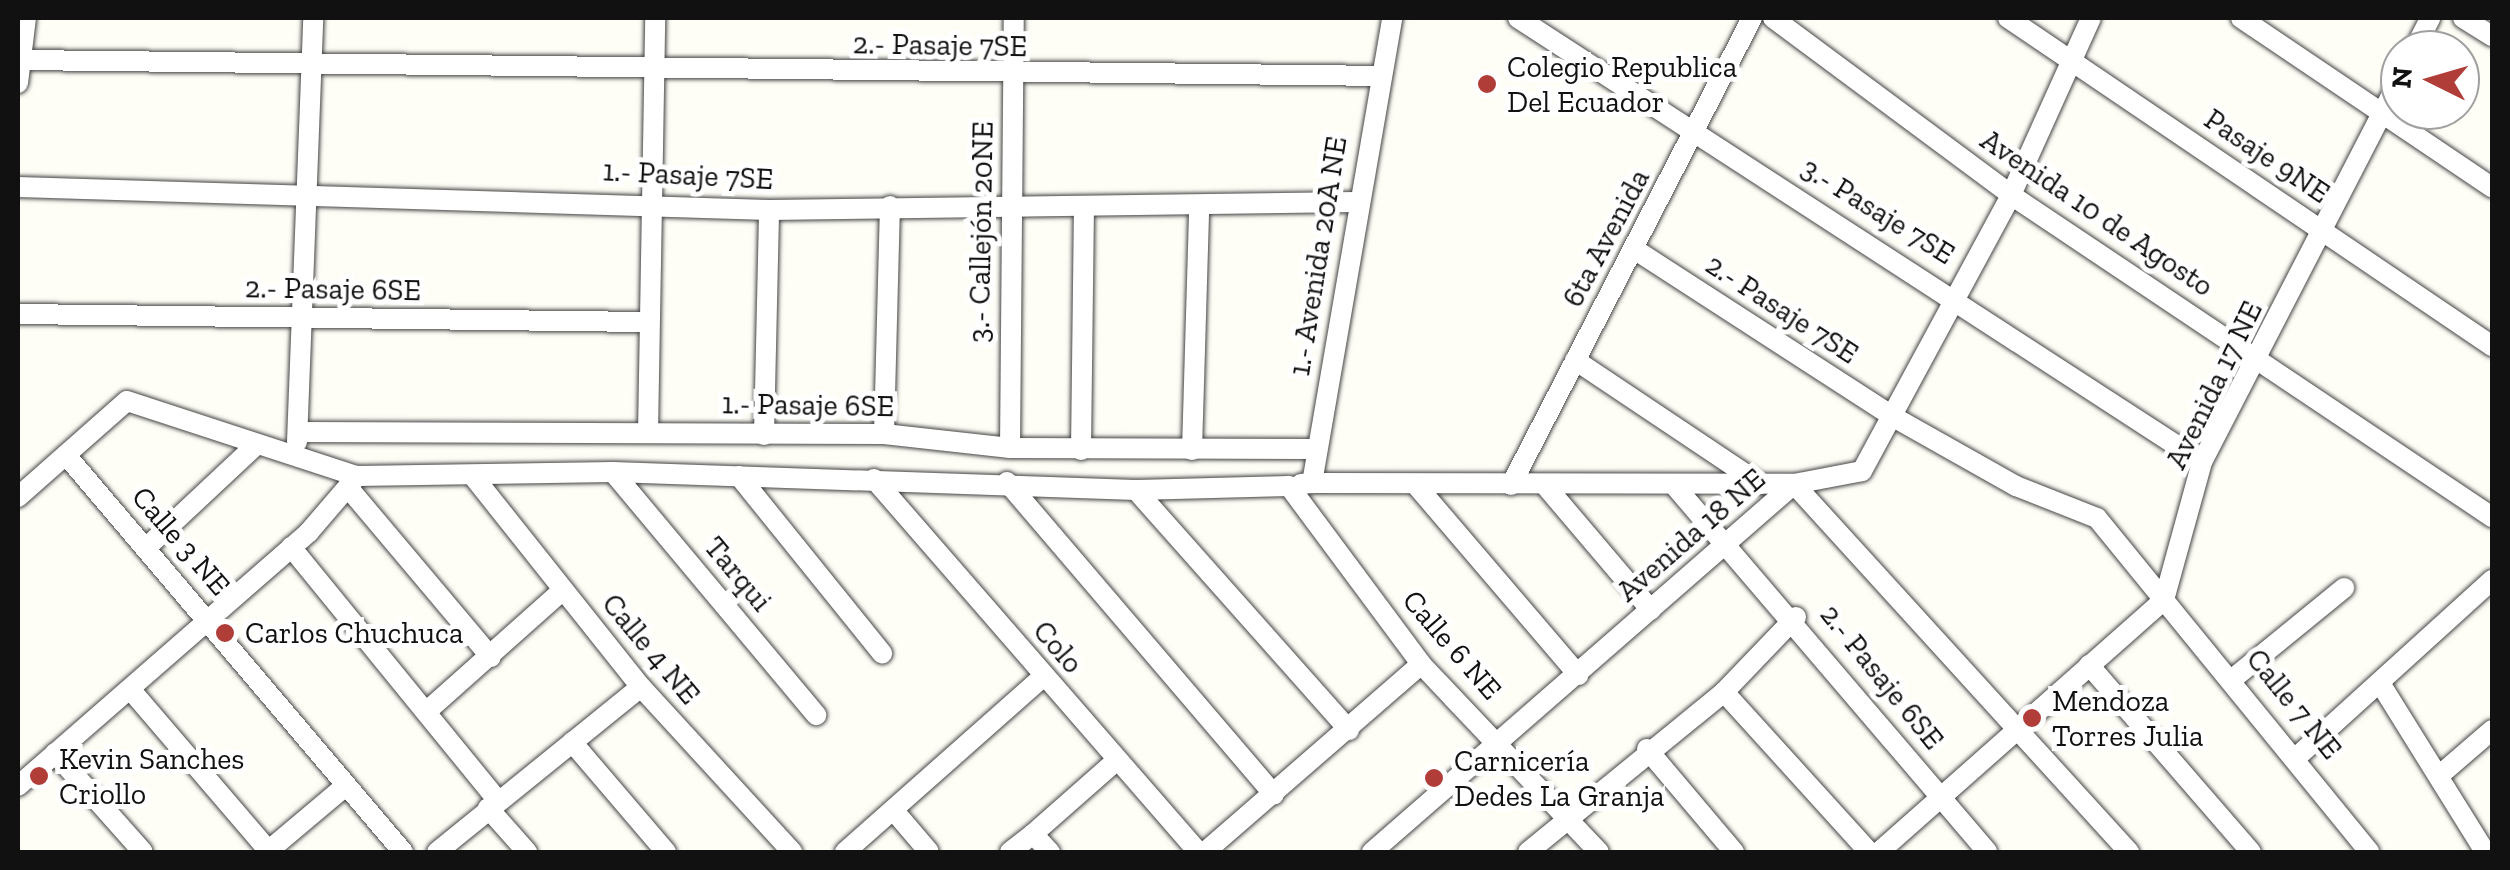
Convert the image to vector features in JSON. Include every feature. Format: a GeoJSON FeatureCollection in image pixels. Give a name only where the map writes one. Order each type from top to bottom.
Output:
{"type":"FeatureCollection","features":[{"type":"Feature","properties":{"kind":"street"},"geometry":{"type":"LineString","coordinates":[[18,83],[26,18]]}},
{"type":"Feature","properties":{"kind":"street"},"geometry":{"type":"LineString","coordinates":[[296,459],[306,320],[314,18]]}},
{"type":"Feature","properties":{"kind":"street"},"geometry":{"type":"LineString","coordinates":[[648,433],[655,18]]}},
{"type":"Feature","properties":{"kind":"street","name":"3.- Callejón 20NE"},"geometry":{"type":"LineString","coordinates":[[1010,448],[1014,18]]}},
{"type":"Feature","properties":{"kind":"street","name":"1.- Avenida 20A NE"},"geometry":{"type":"LineString","coordinates":[[1312,483],[1355,202],[1392,18]]}},
{"type":"Feature","properties":{"kind":"street","name":"3.- Pasaje 7SE"},"geometry":{"type":"LineString","coordinates":[[1518,18],[1954,295],[2202,462]]}},
{"type":"Feature","properties":{"kind":"street","name":"6ta Avenida"},"geometry":{"type":"LineString","coordinates":[[1512,485],[1752,18]]}},
{"type":"Feature","properties":{"kind":"street","name":"Avenida 10 de Agosto"},"geometry":{"type":"LineString","coordinates":[[1773,18],[2010,195],[2489,503]]}},
{"type":"Feature","properties":{"kind":"street","name":"Pasaje 9NE"},"geometry":{"type":"LineString","coordinates":[[2008,18],[2492,346]]}},
{"type":"Feature","properties":{"kind":"street","name":"Avenida 18 NE"},"geometry":{"type":"LineString","coordinates":[[1372,852],[1794,484],[1862,471],[1897,419],[1954,295],[2010,195],[2091,18]]}},
{"type":"Feature","properties":{"kind":"street"},"geometry":{"type":"LineString","coordinates":[[2241,18],[2380,113]]}},
{"type":"Feature","properties":{"kind":"street"},"geometry":{"type":"LineString","coordinates":[[2463,18],[2492,36]]}},
{"type":"Feature","properties":{"kind":"street","name":"2.- Pasaje 7SE"},"geometry":{"type":"LineString","coordinates":[[20,60],[312,68],[1380,76]]}},
{"type":"Feature","properties":{"kind":"street","name":"Avenida 17 NE"},"geometry":{"type":"LineString","coordinates":[[2164,600],[2202,462],[2326,232],[2380,118]]}},
{"type":"Feature","properties":{"kind":"street"},"geometry":{"type":"LineString","coordinates":[[2406,130],[2492,187]]}},
{"type":"Feature","properties":{"kind":"street","name":"1.- Pasaje 7SE"},"geometry":{"type":"LineString","coordinates":[[18,187],[650,201],[769,210],[890,206],[1010,211],[1198,209],[1355,202]]}},
{"type":"Feature","properties":{"kind":"street"},"geometry":{"type":"LineString","coordinates":[[884,434],[890,206]]}},
{"type":"Feature","properties":{"kind":"street"},"geometry":{"type":"LineString","coordinates":[[1192,450],[1198,209]]}},
{"type":"Feature","properties":{"kind":"street"},"geometry":{"type":"LineString","coordinates":[[764,435],[769,210]]}},
{"type":"Feature","properties":{"kind":"street"},"geometry":{"type":"LineString","coordinates":[[1081,450],[1084,210]]}},
{"type":"Feature","properties":{"kind":"street","name":"2.- Pasaje 7SE"},"geometry":{"type":"LineString","coordinates":[[1634,249],[1897,419],[2016,486],[2096,518],[2164,600]]}},
{"type":"Feature","properties":{"kind":"street","name":"2.- Pasaje 6SE"},"geometry":{"type":"LineString","coordinates":[[18,314],[648,322]]}},
{"type":"Feature","properties":{"kind":"street"},"geometry":{"type":"LineString","coordinates":[[1575,360],[1760,484]]}},
{"type":"Feature","properties":{"kind":"street"},"geometry":{"type":"LineString","coordinates":[[18,497],[127,401],[296,459],[354,484],[614,472],[1007,482],[1136,490],[1312,483],[1794,484],[2019,722],[2129,852]]}},
{"type":"Feature","properties":{"kind":"street","name":"1.- Pasaje 6SE"},"geometry":{"type":"LineString","coordinates":[[298,432],[884,434],[1010,448],[1317,449]]}},
{"type":"Feature","properties":{"kind":"street"},"geometry":{"type":"LineString","coordinates":[[147,546],[255,446]]}},
{"type":"Feature","properties":{"kind":"street","name":"Calle 3 NE"},"geometry":{"type":"LineString","coordinates":[[66,455],[208,617],[343,788],[403,852]]}},
{"type":"Feature","properties":{"kind":"street","name":"Tarqui"},"geometry":{"type":"LineString","coordinates":[[614,472],[816,716]]}},
{"type":"Feature","properties":{"kind":"street","name":"Calle 4 NE"},"geometry":{"type":"LineString","coordinates":[[473,476],[641,687],[792,852]]}},
{"type":"Feature","properties":{"kind":"street"},"geometry":{"type":"LineString","coordinates":[[739,476],[882,653]]}},
{"type":"Feature","properties":{"kind":"street","name":"Colo"},"geometry":{"type":"LineString","coordinates":[[874,479],[1043,677],[1202,852]]}},
{"type":"Feature","properties":{"kind":"street"},"geometry":{"type":"LineString","coordinates":[[1007,482],[1274,795]]}},
{"type":"Feature","properties":{"kind":"street"},"geometry":{"type":"LineString","coordinates":[[18,786],[292,547],[354,484]]}},
{"type":"Feature","properties":{"kind":"street"},"geometry":{"type":"LineString","coordinates":[[354,484],[491,657]]}},
{"type":"Feature","properties":{"kind":"street"},"geometry":{"type":"LineString","coordinates":[[1544,484],[1652,610]]}},
{"type":"Feature","properties":{"kind":"street"},"geometry":{"type":"LineString","coordinates":[[1416,485],[1578,675]]}},
{"type":"Feature","properties":{"kind":"street","name":"2.- Pasaje 6SE"},"geometry":{"type":"LineString","coordinates":[[1674,485],[1796,618],[1987,852]]}},
{"type":"Feature","properties":{"kind":"street","name":"Calle 6 NE"},"geometry":{"type":"LineString","coordinates":[[1289,486],[1421,664],[1500,741],[1599,852]]}},
{"type":"Feature","properties":{"kind":"street"},"geometry":{"type":"LineString","coordinates":[[1136,490],[1349,730]]}},
{"type":"Feature","properties":{"kind":"street"},"geometry":{"type":"LineString","coordinates":[[292,547],[426,712],[528,852]]}},
{"type":"Feature","properties":{"kind":"street"},"geometry":{"type":"LineString","coordinates":[[2298,755],[2492,580]]}},
{"type":"Feature","properties":{"kind":"street"},"geometry":{"type":"LineString","coordinates":[[2235,677],[2344,588]]}},
{"type":"Feature","properties":{"kind":"street"},"geometry":{"type":"LineString","coordinates":[[426,712],[563,590]]}},
{"type":"Feature","properties":{"kind":"street"},"geometry":{"type":"LineString","coordinates":[[1880,852],[1942,801],[2019,722],[2164,600]]}},
{"type":"Feature","properties":{"kind":"street","name":"Calle 7 NE"},"geometry":{"type":"LineString","coordinates":[[2164,600],[2235,677],[2370,852]]}},
{"type":"Feature","properties":{"kind":"street"},"geometry":{"type":"LineString","coordinates":[[1528,852],[1648,749],[1724,692],[1796,618]]}},
{"type":"Feature","properties":{"kind":"street"},"geometry":{"type":"LineString","coordinates":[[1202,852],[1274,795],[1421,664]]}},
{"type":"Feature","properties":{"kind":"street"},"geometry":{"type":"LineString","coordinates":[[2090,665],[2251,852]]}},
{"type":"Feature","properties":{"kind":"street"},"geometry":{"type":"LineString","coordinates":[[845,852],[895,812],[1043,677]]}},
{"type":"Feature","properties":{"kind":"street"},"geometry":{"type":"LineString","coordinates":[[2380,684],[2441,774],[2485,852]]}},
{"type":"Feature","properties":{"kind":"street"},"geometry":{"type":"LineString","coordinates":[[437,852],[641,687]]}},
{"type":"Feature","properties":{"kind":"street"},"geometry":{"type":"LineString","coordinates":[[130,689],[268,852],[343,788]]}},
{"type":"Feature","properties":{"kind":"street"},"geometry":{"type":"LineString","coordinates":[[1724,692],[1869,852]]}},
{"type":"Feature","properties":{"kind":"street"},"geometry":{"type":"LineString","coordinates":[[2441,774],[2492,730]]}},
{"type":"Feature","properties":{"kind":"street"},"geometry":{"type":"LineString","coordinates":[[572,742],[666,852]]}},
{"type":"Feature","properties":{"kind":"street"},"geometry":{"type":"LineString","coordinates":[[1648,749],[1734,852]]}},
{"type":"Feature","properties":{"kind":"street"},"geometry":{"type":"LineString","coordinates":[[55,753],[142,852]]}},
{"type":"Feature","properties":{"kind":"street"},"geometry":{"type":"LineString","coordinates":[[1010,852],[1117,760]]}},
{"type":"Feature","properties":{"kind":"street"},"geometry":{"type":"LineString","coordinates":[[895,812],[929,852]]}},
{"type":"Feature","properties":{"kind":"street"},"geometry":{"type":"LineString","coordinates":[[1032,834],[1050,852]]}},
{"type":"Feature","properties":{"kind":"place","name":"Colegio Republica Del Ecuador"},"geometry":{"type":"Point","coordinates":[1487,84]}},
{"type":"Feature","properties":{"kind":"place","name":"Carlos Chuchuca"},"geometry":{"type":"Point","coordinates":[225,633]}},
{"type":"Feature","properties":{"kind":"place","name":"Mendoza Torres Julia"},"geometry":{"type":"Point","coordinates":[2032,718]}},
{"type":"Feature","properties":{"kind":"place","name":"Kevin Sanches Criollo"},"geometry":{"type":"Point","coordinates":[39,776]}},
{"type":"Feature","properties":{"kind":"place","name":"Carnicería Dedes La Granja"},"geometry":{"type":"Point","coordinates":[1434,778]}}]}
